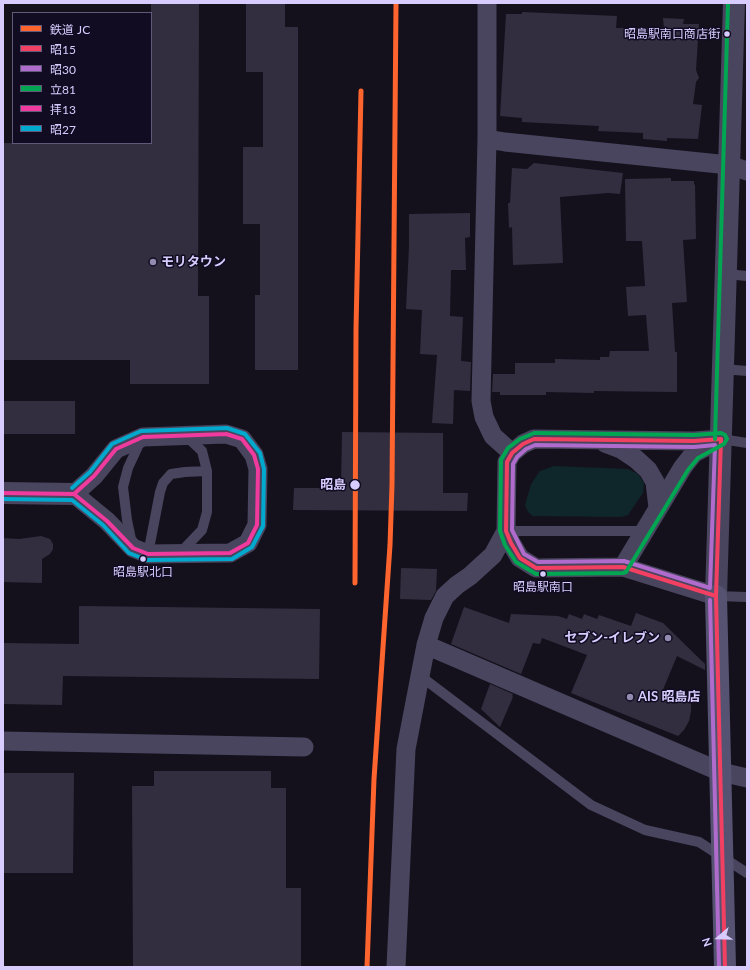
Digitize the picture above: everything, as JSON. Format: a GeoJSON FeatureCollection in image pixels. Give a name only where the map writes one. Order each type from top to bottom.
{"type":"FeatureCollection","features":[{"type":"Feature","properties":{"kind":"main road"},"geometry":{"type":"LineString","coordinates":[[716,596],[726,967]]}},
{"type":"Feature","properties":{"kind":"street"},"geometry":{"type":"LineString","coordinates":[[487,3],[487,139],[481,402],[484,417],[493,436],[512,453]]}},
{"type":"Feature","properties":{"kind":"street"},"geometry":{"type":"LineString","coordinates":[[721,440],[534,440],[522,444],[512,453],[507,462],[506,531],[511,543],[520,558],[536,568],[623,567],[716,596],[721,440],[723,368],[736,275],[738,168],[736,11]]}},
{"type":"Feature","properties":{"kind":"street"},"geometry":{"type":"LineString","coordinates":[[487,139],[738,168]]}},
{"type":"Feature","properties":{"kind":"street"},"geometry":{"type":"LineString","coordinates":[[3,493],[74,494],[141,551],[179,554],[230,553],[248,543],[257,525],[258,469],[254,455],[242,439],[226,434],[143,437],[116,449],[94,476],[74,494]]}},
{"type":"Feature","properties":{"kind":"street"},"geometry":{"type":"LineString","coordinates":[[599,440],[621,449],[636,459],[648,470],[655,482],[658,508]]}},
{"type":"Feature","properties":{"kind":"street"},"geometry":{"type":"LineString","coordinates":[[623,567],[683,467],[694,453],[721,440]]}},
{"type":"Feature","properties":{"kind":"street"},"geometry":{"type":"LineString","coordinates":[[396,967],[406,749],[419,675],[426,645],[434,618],[445,596],[493,555],[506,531]]}},
{"type":"Feature","properties":{"kind":"street"},"geometry":{"type":"LineString","coordinates":[[426,645],[721,772],[747,778]]}},
{"type":"Feature","properties":{"kind":"street"},"geometry":{"type":"LineString","coordinates":[[3,741],[304,747]]}},
{"type":"Feature","properties":{"kind":"lane"},"geometry":{"type":"LineString","coordinates":[[723,368],[747,371]]}},
{"type":"Feature","properties":{"kind":"lane"},"geometry":{"type":"LineString","coordinates":[[179,554],[202,530],[207,512],[207,471],[202,452],[184,435]]}},
{"type":"Feature","properties":{"kind":"lane"},"geometry":{"type":"LineString","coordinates":[[141,551],[127,520],[123,487],[128,468],[143,437]]}},
{"type":"Feature","properties":{"kind":"lane"},"geometry":{"type":"LineString","coordinates":[[721,440],[747,443]]}},
{"type":"Feature","properties":{"kind":"lane"},"geometry":{"type":"LineString","coordinates":[[141,551],[160,492],[164,483],[171,474],[207,471]]}},
{"type":"Feature","properties":{"kind":"lane"},"geometry":{"type":"LineString","coordinates":[[506,531],[645,531]]}},
{"type":"Feature","properties":{"kind":"lane"},"geometry":{"type":"LineString","coordinates":[[716,596],[747,597]]}},
{"type":"Feature","properties":{"kind":"lane"},"geometry":{"type":"LineString","coordinates":[[419,675],[591,805],[645,830],[699,842],[747,873]]}},
{"type":"Feature","properties":{"kind":"green space"},"geometry":{"type":"Polygon","coordinates":[[[554,466],[628,469],[638,474],[644,483],[643,493],[628,515],[621,517],[533,516],[528,512],[525,505],[531,484],[540,471],[554,466]]]}},
{"type":"Feature","properties":{"kind":"building"},"geometry":{"type":"Polygon","coordinates":[[[151,3],[199,3],[198,296],[209,296],[209,384],[130,384],[130,360],[3,360],[3,143],[152,144],[151,3]]]}},
{"type":"Feature","properties":{"kind":"building"},"geometry":{"type":"Polygon","coordinates":[[[246,3],[285,3],[285,27],[298,27],[298,370],[255,370],[255,295],[260,295],[260,224],[243,224],[243,147],[263,147],[263,72],[246,72],[246,3]]]}},
{"type":"Feature","properties":{"kind":"building"},"geometry":{"type":"Polygon","coordinates":[[[522,12],[617,16],[616,28],[664,28],[663,18],[684,19],[683,24],[699,24],[696,70],[699,78],[696,82],[693,104],[702,105],[698,139],[667,138],[667,141],[643,139],[643,133],[598,131],[599,126],[522,122],[522,118],[500,116],[506,14],[522,14],[522,12]]]}},
{"type":"Feature","properties":{"kind":"building"},"geometry":{"type":"Polygon","coordinates":[[[534,163],[623,173],[620,194],[608,193],[560,197],[563,263],[513,265],[512,227],[509,228],[508,203],[510,203],[512,168],[527,169],[534,163]]]}},
{"type":"Feature","properties":{"kind":"building"},"geometry":{"type":"Polygon","coordinates":[[[671,178],[671,181],[694,181],[694,185],[695,184],[696,239],[683,240],[687,302],[672,303],[675,352],[677,352],[677,392],[594,391],[594,393],[546,392],[546,395],[500,395],[500,392],[492,392],[493,374],[515,374],[515,363],[555,363],[555,359],[600,360],[600,357],[609,357],[610,351],[649,351],[646,315],[628,316],[626,287],[645,286],[642,241],[626,241],[625,179],[671,178]]]}},
{"type":"Feature","properties":{"kind":"building"},"geometry":{"type":"Polygon","coordinates":[[[470,213],[470,237],[465,238],[466,270],[451,270],[450,316],[463,317],[461,361],[471,362],[470,391],[454,390],[453,424],[432,423],[437,355],[420,354],[422,310],[406,309],[409,214],[470,213]]]}},
{"type":"Feature","properties":{"kind":"building"},"geometry":{"type":"Polygon","coordinates":[[[3,401],[75,401],[75,434],[3,434],[3,401]]]}},
{"type":"Feature","properties":{"kind":"building"},"geometry":{"type":"Polygon","coordinates":[[[342,432],[443,433],[443,493],[468,493],[467,511],[293,510],[294,488],[341,488],[342,432]]]}},
{"type":"Feature","properties":{"kind":"building"},"geometry":{"type":"Polygon","coordinates":[[[41,536],[50,539],[53,544],[53,549],[50,554],[42,559],[42,583],[3,582],[3,538],[19,539],[41,536]]]}},
{"type":"Feature","properties":{"kind":"building"},"geometry":{"type":"Polygon","coordinates":[[[401,568],[437,569],[436,591],[431,600],[400,599],[401,568]]]}},
{"type":"Feature","properties":{"kind":"building"},"geometry":{"type":"Polygon","coordinates":[[[79,606],[320,609],[319,679],[63,676],[62,705],[3,704],[3,643],[79,644],[79,606]]]}},
{"type":"Feature","properties":{"kind":"building"},"geometry":{"type":"Polygon","coordinates":[[[464,607],[509,623],[511,614],[558,616],[567,619],[569,614],[582,619],[584,614],[597,619],[599,615],[631,626],[636,613],[663,623],[705,664],[705,670],[677,656],[662,692],[691,702],[689,721],[684,730],[678,736],[571,693],[587,655],[542,638],[540,644],[533,643],[521,674],[451,644],[464,607]]]}},
{"type":"Feature","properties":{"kind":"building"},"geometry":{"type":"Polygon","coordinates":[[[490,684],[513,694],[500,727],[481,709],[490,684]]]}},
{"type":"Feature","properties":{"kind":"building"},"geometry":{"type":"Polygon","coordinates":[[[154,771],[271,771],[271,788],[286,788],[286,888],[301,888],[301,967],[133,967],[132,786],[154,786],[154,771]]]}},
{"type":"Feature","properties":{"kind":"building"},"geometry":{"type":"Polygon","coordinates":[[[3,773],[74,773],[73,873],[3,873],[3,773]]]}},
{"type":"Feature","properties":{"kind":"rail line","name":"JC"},"geometry":{"type":"LineString","coordinates":[[367,967],[374,779],[390,545],[392,485],[396,3]]}},
{"type":"Feature","properties":{"kind":"rail line","name":"JC"},"geometry":{"type":"LineString","coordinates":[[355,583],[356,329],[361,91]]}},
{"type":"Feature","properties":{"kind":"transit line","name":"立81"},"geometry":{"type":"LineString","coordinates":[[715,439],[728,3]]}},
{"type":"Feature","properties":{"kind":"transit line","name":"昭27"},"geometry":{"type":"LineString","coordinates":[[3,499],[72,500],[103,525],[129,553],[147,560],[232,559],[252,547],[263,526],[264,469],[260,453],[245,434],[227,428],[141,431],[112,444],[90,472],[72,488]]}},
{"type":"Feature","properties":{"kind":"transit line","name":"立81"},"geometry":{"type":"LineString","coordinates":[[532,434],[520,439],[508,448],[501,460],[500,531],[505,545],[516,562],[536,574],[626,572],[688,470],[698,458],[724,444],[727,439],[725,435],[721,433],[694,435],[534,433]]}},
{"type":"Feature","properties":{"kind":"transit line","name":"拝13"},"geometry":{"type":"LineString","coordinates":[[226,434],[242,439],[254,455],[258,469],[257,525],[248,543],[230,553],[148,554],[133,548],[107,521],[74,494],[94,476],[116,449],[143,437],[226,434]]}},
{"type":"Feature","properties":{"kind":"transit line","name":"昭15"},"geometry":{"type":"LineString","coordinates":[[534,439],[694,441],[721,439],[716,596],[623,567],[536,568],[520,558],[506,531],[507,462],[512,453],[523,444],[534,439]]}},
{"type":"Feature","properties":{"kind":"transit line","name":"昭30"},"geometry":{"type":"LineString","coordinates":[[535,445],[694,447],[715,445],[710,588],[624,561],[538,562],[524,554],[512,530],[513,464],[517,457],[526,449],[535,445]]}},
{"type":"Feature","properties":{"kind":"transit line","name":"拝13"},"geometry":{"type":"LineString","coordinates":[[3,493],[74,494]]}},
{"type":"Feature","properties":{"kind":"transit line","name":"昭15"},"geometry":{"type":"LineString","coordinates":[[716,596],[725,967]]}},
{"type":"Feature","properties":{"kind":"transit line","name":"昭30"},"geometry":{"type":"LineString","coordinates":[[710,600],[719,967]]}},
{"type":"Feature","properties":{"kind":"place","name":"昭島駅南口商店街"},"geometry":{"type":"Point","coordinates":[727,34]}},
{"type":"Feature","properties":{"kind":"place","name":"モリタウン"},"geometry":{"type":"Point","coordinates":[153,262]}},
{"type":"Feature","properties":{"kind":"place","name":"昭島"},"geometry":{"type":"Point","coordinates":[355,485]}},
{"type":"Feature","properties":{"kind":"place","name":"昭島駅北口"},"geometry":{"type":"Point","coordinates":[143,559]}},
{"type":"Feature","properties":{"kind":"place","name":"昭島駅南口"},"geometry":{"type":"Point","coordinates":[543,574]}},
{"type":"Feature","properties":{"kind":"place","name":"セブン-イレブン"},"geometry":{"type":"Point","coordinates":[668,638]}},
{"type":"Feature","properties":{"kind":"place","name":"AIS 昭島店"},"geometry":{"type":"Point","coordinates":[630,697]}}]}
